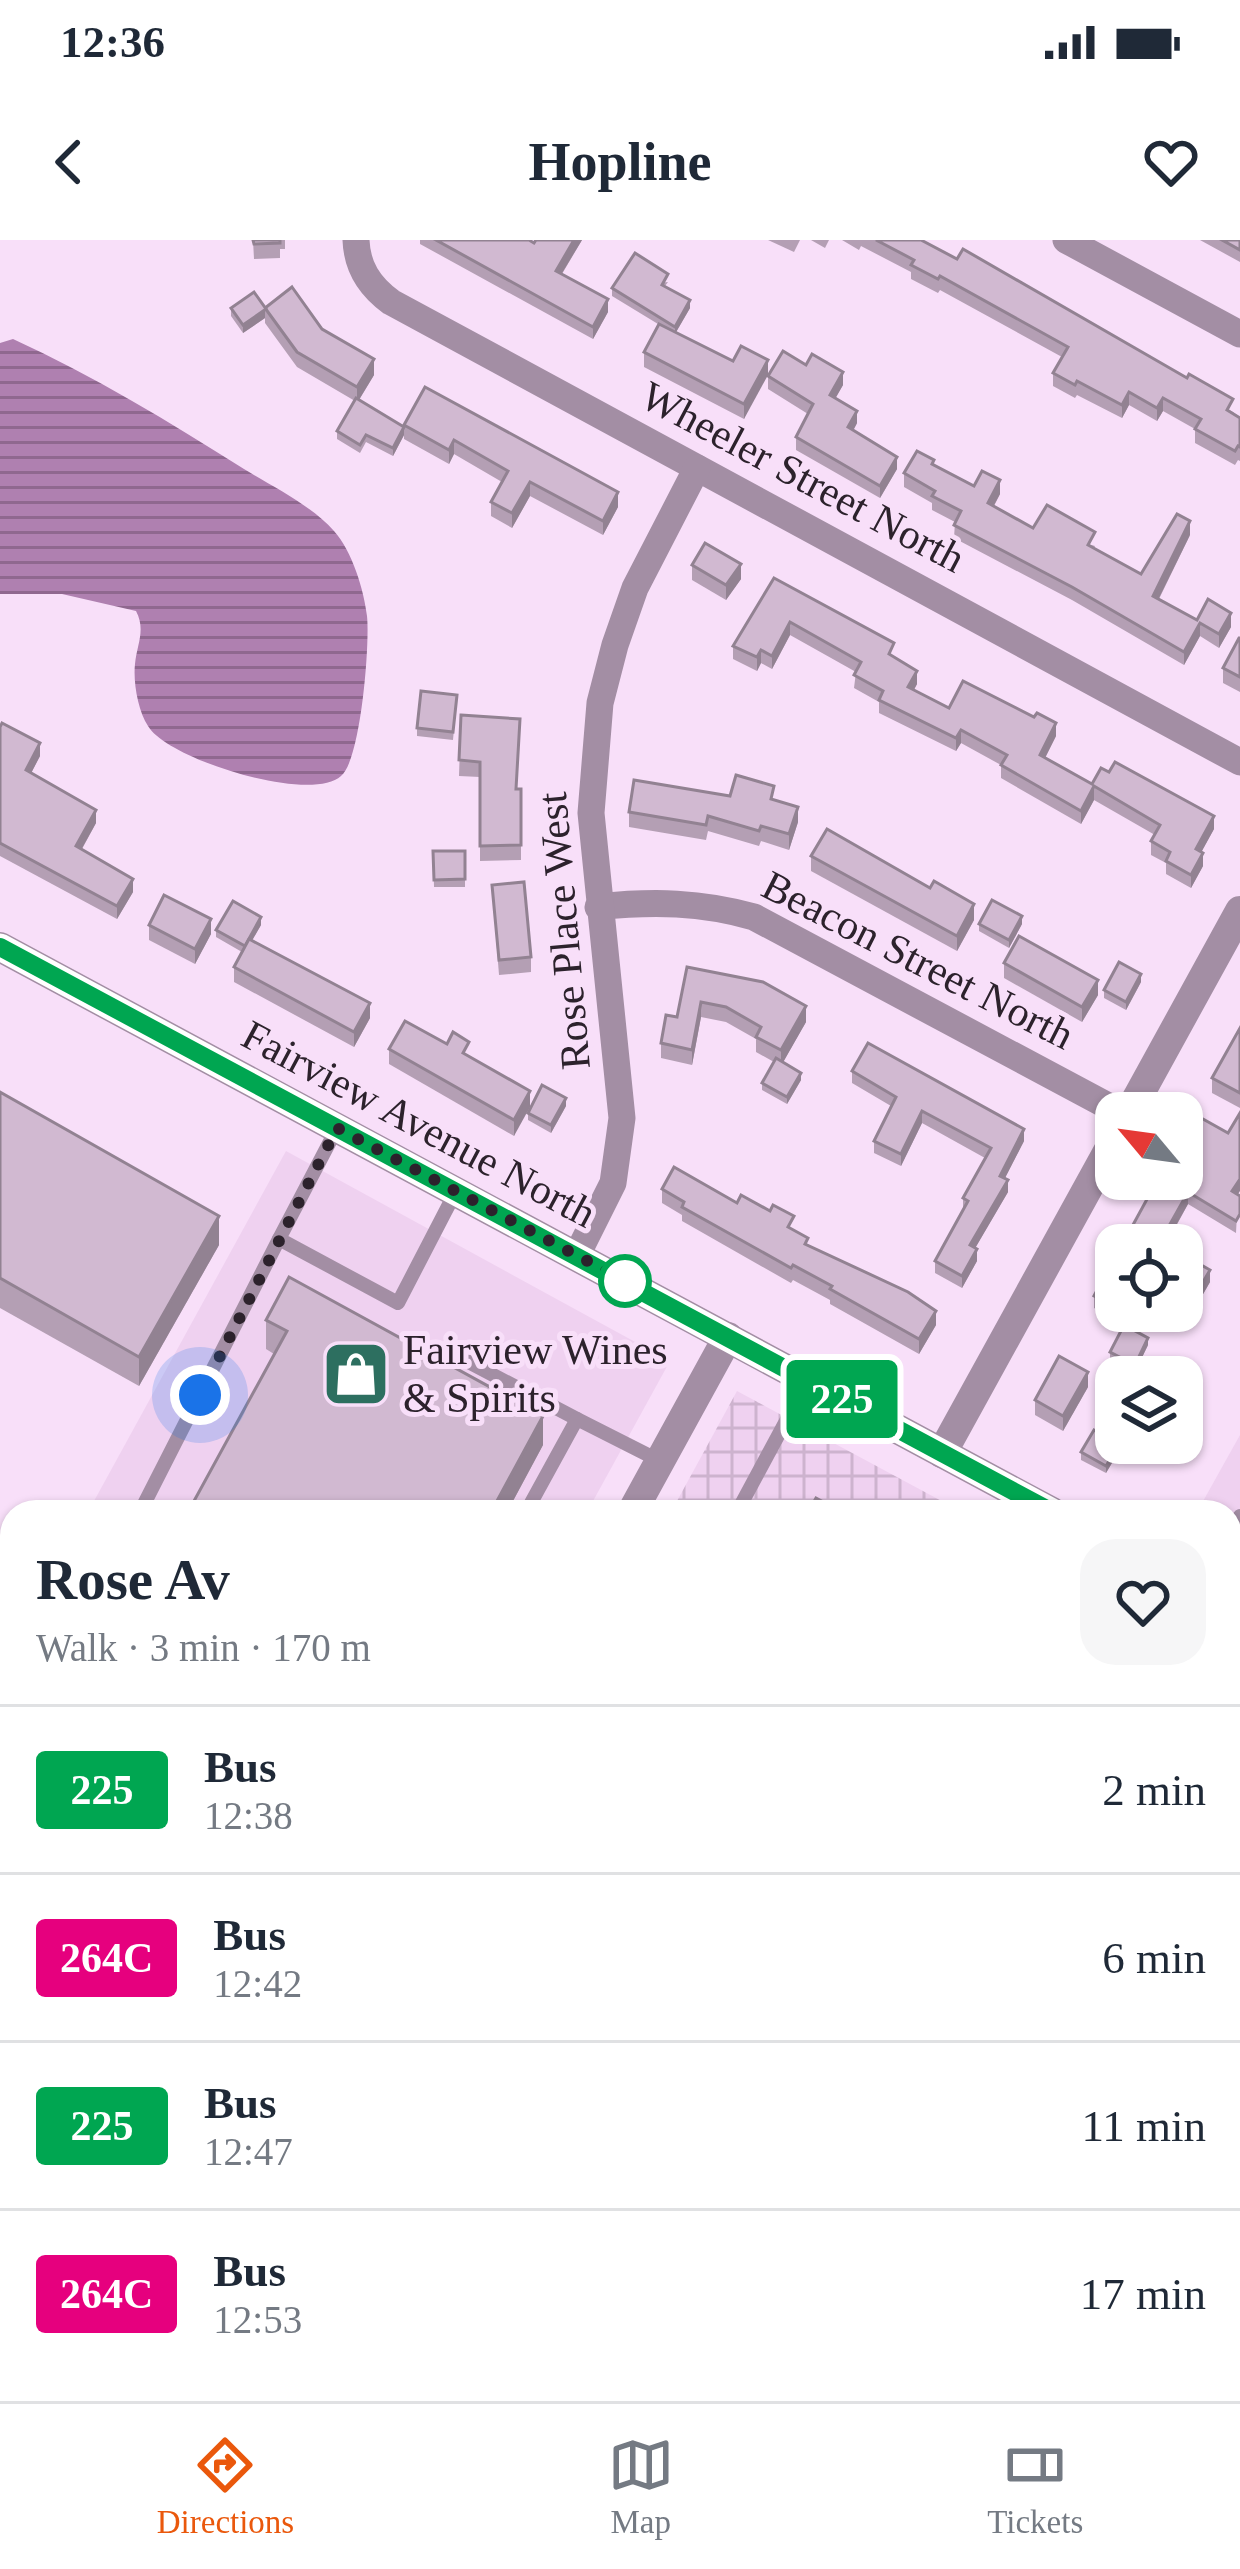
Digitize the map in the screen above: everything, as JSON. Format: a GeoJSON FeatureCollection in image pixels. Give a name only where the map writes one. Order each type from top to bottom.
{"type":"FeatureCollection","features":[{"type":"Feature","properties":{"kind":"street","name":"Wheeler Street North"},"geometry":{"type":"LineString","coordinates":[[356,240],[360,266],[385,298],[1240,762]]}},
{"type":"Feature","properties":{"kind":"street"},"geometry":{"type":"LineString","coordinates":[[1066,240],[1240,334]]}},
{"type":"Feature","properties":{"kind":"street","name":"Rose Place West"},"geometry":{"type":"LineString","coordinates":[[577,1255],[613,1183],[621,1150],[621,1105],[591,813],[601,703],[635,588],[697,468]]}},
{"type":"Feature","properties":{"kind":"street","name":"Beacon Street North"},"geometry":{"type":"LineString","coordinates":[[598,907],[672,901],[754,917],[1095,1097]]}},
{"type":"Feature","properties":{"kind":"street"},"geometry":{"type":"LineString","coordinates":[[1137,1092],[1240,910]]}},
{"type":"Feature","properties":{"kind":"street","name":"Fairview Avenue North"},"geometry":{"type":"LineString","coordinates":[[0,947],[1030,1500]]}},
{"type":"Feature","properties":{"kind":"street"},"geometry":{"type":"LineString","coordinates":[[942,1453],[1095,1175]]}},
{"type":"Feature","properties":{"kind":"street"},"geometry":{"type":"LineString","coordinates":[[639,1500],[728,1337]]}},
{"type":"Feature","properties":{"kind":"lane"},"geometry":{"type":"LineString","coordinates":[[146,1500],[337,1128]]}},
{"type":"Feature","properties":{"kind":"lane"},"geometry":{"type":"LineString","coordinates":[[279,1239],[398,1303],[456,1190]]}},
{"type":"Feature","properties":{"kind":"lane"},"geometry":{"type":"LineString","coordinates":[[459,1357],[660,1461]]}},
{"type":"Feature","properties":{"kind":"lane"},"geometry":{"type":"LineString","coordinates":[[743,1500],[808,1380]]}},
{"type":"Feature","properties":{"kind":"lane"},"geometry":{"type":"LineString","coordinates":[[533,1500],[577,1419]]}},
{"type":"Feature","properties":{"kind":"shaded area"},"geometry":{"type":"Polygon","coordinates":[[[13,339],[130,400],[291,497],[340,539],[360,583],[368,630],[359,725],[341,776],[300,785],[271,781],[182,752],[160,739],[141,713],[135,679],[141,631],[136,611],[62,594],[0,594],[0,343],[13,339]]]}},
{"type":"Feature","properties":{"kind":"shaded area"},"geometry":{"type":"Polygon","coordinates":[[[286,1151],[670,1361],[594,1500],[95,1500],[286,1151]]]}},
{"type":"Feature","properties":{"kind":"shaded area"},"geometry":{"type":"Polygon","coordinates":[[[737,1391],[940,1500],[678,1500],[737,1391]]]}},
{"type":"Feature","properties":{"kind":"shaded area"},"geometry":{"type":"Polygon","coordinates":[[[1240,1435],[1240,1500],[1204,1500],[1240,1435]]]}},
{"type":"Feature","properties":{"kind":"building"},"geometry":{"type":"Polygon","coordinates":[[[253,240],[280,240],[280,243],[254,244],[253,240]]]}},
{"type":"Feature","properties":{"kind":"building"},"geometry":{"type":"Polygon","coordinates":[[[436,240],[574,240],[556,271],[608,299],[593,327],[436,240]]]}},
{"type":"Feature","properties":{"kind":"building"},"geometry":{"type":"Polygon","coordinates":[[[876,240],[921,240],[957,259],[963,249],[1187,378],[1189,374],[1233,399],[1227,410],[1240,418],[1240,447],[1235,451],[1195,429],[1201,419],[1163,398],[1157,408],[1129,392],[1122,405],[1053,373],[1068,347],[940,276],[911,265],[914,260],[876,240]]]}},
{"type":"Feature","properties":{"kind":"building"},"geometry":{"type":"Polygon","coordinates":[[[635,253],[668,274],[662,285],[690,300],[675,327],[612,288],[635,253]]]}},
{"type":"Feature","properties":{"kind":"building"},"geometry":{"type":"Polygon","coordinates":[[[292,287],[322,329],[374,359],[357,387],[297,352],[265,308],[292,287]]]}},
{"type":"Feature","properties":{"kind":"building"},"geometry":{"type":"Polygon","coordinates":[[[254,292],[266,309],[243,325],[231,308],[254,292]]]}},
{"type":"Feature","properties":{"kind":"building"},"geometry":{"type":"Polygon","coordinates":[[[659,324],[733,361],[741,346],[768,360],[744,404],[644,352],[659,324]]]}},
{"type":"Feature","properties":{"kind":"building"},"geometry":{"type":"Polygon","coordinates":[[[783,351],[806,365],[812,354],[843,372],[830,395],[857,411],[848,427],[897,457],[880,486],[796,437],[813,404],[768,376],[783,351]]]}},
{"type":"Feature","properties":{"kind":"building"},"geometry":{"type":"Polygon","coordinates":[[[425,387],[618,492],[603,521],[530,482],[512,513],[491,502],[508,471],[454,440],[449,450],[404,425],[425,387]]]}},
{"type":"Feature","properties":{"kind":"building"},"geometry":{"type":"Polygon","coordinates":[[[356,398],[404,427],[393,448],[366,435],[360,445],[337,431],[356,398]]]}},
{"type":"Feature","properties":{"kind":"building"},"geometry":{"type":"Polygon","coordinates":[[[917,451],[974,486],[982,471],[1000,480],[988,503],[1033,528],[1047,505],[1095,532],[1088,545],[1141,574],[1177,514],[1190,521],[1153,596],[1197,620],[1208,599],[1231,613],[1219,634],[1200,623],[1184,652],[954,525],[961,511],[932,496],[935,491],[904,473],[917,451]]]}},
{"type":"Feature","properties":{"kind":"building"},"geometry":{"type":"Polygon","coordinates":[[[705,543],[741,564],[726,585],[692,565],[705,543]]]}},
{"type":"Feature","properties":{"kind":"building"},"geometry":{"type":"Polygon","coordinates":[[[774,578],[894,643],[889,654],[917,671],[908,687],[949,708],[963,681],[1056,723],[1040,755],[1092,784],[1101,768],[1109,772],[1115,762],[1214,816],[1196,849],[1203,853],[1191,875],[1166,861],[1170,852],[1151,841],[1160,825],[1094,786],[1081,811],[1001,765],[1007,755],[961,730],[956,738],[879,700],[883,691],[854,675],[861,662],[790,622],[772,656],[761,650],[757,657],[733,646],[774,578]]]}},
{"type":"Feature","properties":{"kind":"building"},"geometry":{"type":"Polygon","coordinates":[[[1240,638],[1240,677],[1223,668],[1240,638]]]}},
{"type":"Feature","properties":{"kind":"building"},"geometry":{"type":"Polygon","coordinates":[[[421,691],[457,695],[453,732],[417,728],[421,691]]]}},
{"type":"Feature","properties":{"kind":"building"},"geometry":{"type":"Polygon","coordinates":[[[461,715],[520,719],[516,789],[521,789],[521,845],[480,846],[480,762],[459,760],[461,715]]]}},
{"type":"Feature","properties":{"kind":"building"},"geometry":{"type":"Polygon","coordinates":[[[2,723],[40,743],[26,770],[96,810],[76,846],[133,879],[117,906],[0,843],[2,723]]]}},
{"type":"Feature","properties":{"kind":"building"},"geometry":{"type":"Polygon","coordinates":[[[736,775],[774,786],[771,799],[798,807],[789,834],[708,816],[706,825],[629,812],[634,780],[730,796],[736,775]]]}},
{"type":"Feature","properties":{"kind":"building"},"geometry":{"type":"Polygon","coordinates":[[[827,829],[930,888],[934,881],[974,904],[957,936],[811,856],[827,829]]]}},
{"type":"Feature","properties":{"kind":"building"},"geometry":{"type":"Polygon","coordinates":[[[433,851],[465,851],[465,879],[434,880],[433,851]]]}},
{"type":"Feature","properties":{"kind":"building"},"geometry":{"type":"Polygon","coordinates":[[[524,882],[531,957],[499,960],[492,885],[524,882]]]}},
{"type":"Feature","properties":{"kind":"building"},"geometry":{"type":"Polygon","coordinates":[[[164,895],[211,919],[195,949],[149,925],[164,895]]]}},
{"type":"Feature","properties":{"kind":"building"},"geometry":{"type":"Polygon","coordinates":[[[992,900],[1022,916],[1009,940],[979,924],[992,900]]]}},
{"type":"Feature","properties":{"kind":"building"},"geometry":{"type":"Polygon","coordinates":[[[233,901],[261,917],[245,946],[216,930],[233,901]]]}},
{"type":"Feature","properties":{"kind":"building"},"geometry":{"type":"Polygon","coordinates":[[[1019,936],[1098,980],[1082,1007],[1004,963],[1019,936]]]}},
{"type":"Feature","properties":{"kind":"building"},"geometry":{"type":"Polygon","coordinates":[[[249,939],[370,1003],[354,1032],[234,967],[249,939]]]}},
{"type":"Feature","properties":{"kind":"building"},"geometry":{"type":"Polygon","coordinates":[[[1119,962],[1141,974],[1126,1002],[1104,990],[1119,962]]]}},
{"type":"Feature","properties":{"kind":"building"},"geometry":{"type":"Polygon","coordinates":[[[687,967],[763,982],[806,1006],[781,1050],[756,1037],[761,1027],[726,1007],[701,1002],[692,1050],[661,1043],[666,1015],[677,1017],[687,967]]]}},
{"type":"Feature","properties":{"kind":"building"},"geometry":{"type":"Polygon","coordinates":[[[405,1021],[447,1044],[453,1032],[469,1042],[463,1053],[530,1091],[514,1120],[389,1049],[405,1021]]]}},
{"type":"Feature","properties":{"kind":"building"},"geometry":{"type":"Polygon","coordinates":[[[1240,1028],[1240,1093],[1212,1078],[1240,1028]]]}},
{"type":"Feature","properties":{"kind":"building"},"geometry":{"type":"Polygon","coordinates":[[[868,1043],[1024,1129],[1000,1176],[1008,1180],[970,1245],[977,1249],[962,1276],[935,1261],[991,1148],[922,1111],[901,1154],[874,1141],[896,1097],[852,1071],[868,1043]]]}},
{"type":"Feature","properties":{"kind":"building"},"geometry":{"type":"Polygon","coordinates":[[[776,1058],[801,1073],[787,1097],[762,1083],[776,1058]]]}},
{"type":"Feature","properties":{"kind":"building"},"geometry":{"type":"Polygon","coordinates":[[[542,1085],[566,1098],[551,1125],[528,1113],[542,1085]]]}},
{"type":"Feature","properties":{"kind":"building"},"geometry":{"type":"Polygon","coordinates":[[[0,1092],[219,1216],[139,1357],[0,1278],[0,1092]]]}},
{"type":"Feature","properties":{"kind":"building"},"geometry":{"type":"Polygon","coordinates":[[[1240,1113],[1240,1179],[1232,1191],[1240,1196],[1236,1221],[1201,1200],[1203,1119],[1228,1133],[1240,1113]]]}},
{"type":"Feature","properties":{"kind":"building"},"geometry":{"type":"Polygon","coordinates":[[[674,1167],[737,1203],[741,1195],[770,1211],[773,1205],[794,1216],[788,1227],[808,1238],[805,1244],[908,1292],[936,1311],[919,1339],[830,1289],[832,1286],[682,1207],[684,1202],[662,1189],[674,1167]]]}},
{"type":"Feature","properties":{"kind":"building"},"geometry":{"type":"Polygon","coordinates":[[[1147,1200],[1184,1200],[1170,1224],[1133,1224],[1147,1200]]]}},
{"type":"Feature","properties":{"kind":"building"},"geometry":{"type":"Polygon","coordinates":[[[289,1277],[543,1416],[498,1500],[195,1500],[287,1331],[266,1320],[289,1277]]]}},
{"type":"Feature","properties":{"kind":"building"},"geometry":{"type":"Polygon","coordinates":[[[1120,1332],[1148,1338],[1139,1356],[1110,1352],[1120,1332]]]}},
{"type":"Feature","properties":{"kind":"building"},"geometry":{"type":"Polygon","coordinates":[[[1059,1356],[1088,1372],[1063,1416],[1035,1400],[1059,1356]]]}},
{"type":"Feature","properties":{"kind":"building"},"geometry":{"type":"Polygon","coordinates":[[[1094,1430],[1095,1431],[1095,1460],[1081,1452],[1094,1430]]]}},
{"type":"Feature","properties":{"kind":"bus line","name":"225"},"geometry":{"type":"LineString","coordinates":[[0,947],[1030,1500]]}},
{"type":"Feature","properties":{"kind":"place","name":"Fairview Wines & Spirits"},"geometry":{"type":"Point","coordinates":[356,1374]}},
{"type":"Feature","properties":{"kind":"route"},"geometry":{"type":"LineString","coordinates":[[200,1395],[337,1128],[625,1281]]}}]}
